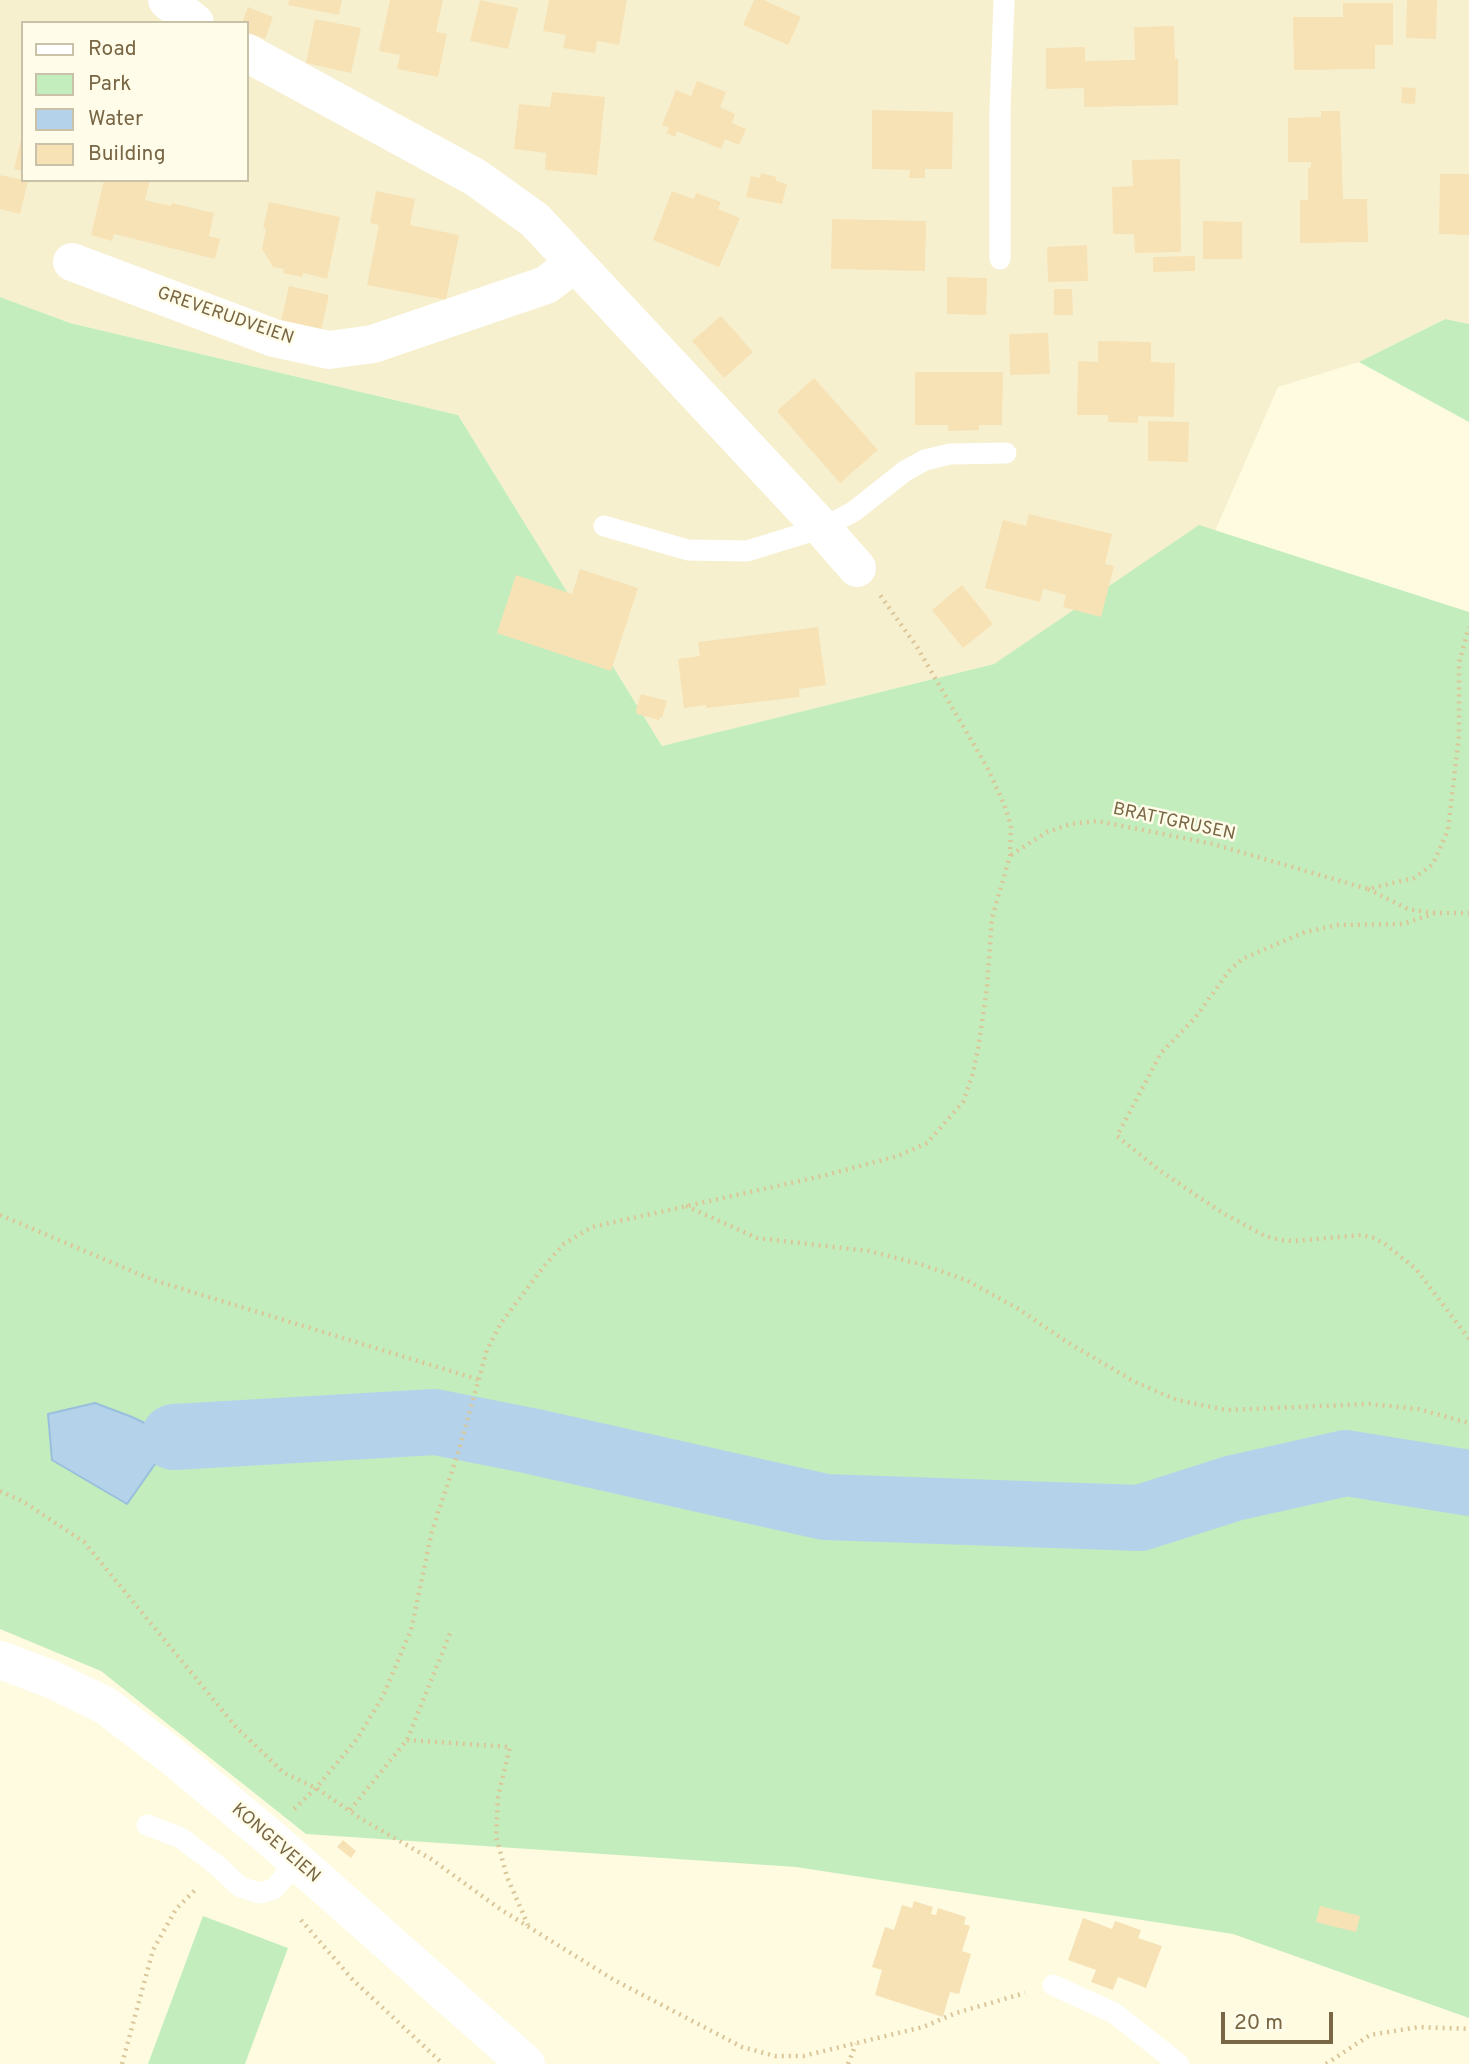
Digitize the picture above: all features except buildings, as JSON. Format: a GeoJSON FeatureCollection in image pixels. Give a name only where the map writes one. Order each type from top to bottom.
{"type":"FeatureCollection","features":[{"type":"Feature","properties":{"kind":"street"},"geometry":{"type":"LineString","coordinates":[[167,0],[193,21]]}},
{"type":"Feature","properties":{"kind":"street"},"geometry":{"type":"LineString","coordinates":[[248,54],[475,177],[536,220],[856,568]]}},
{"type":"Feature","properties":{"kind":"street","name":"GREVERUDVEIEN"},"geometry":{"type":"LineString","coordinates":[[72,262],[274,338],[329,350],[373,344],[546,285],[575,263]]}},
{"type":"Feature","properties":{"kind":"street","name":"KONGEVEIEN"},"geometry":{"type":"LineString","coordinates":[[0,1660],[51,1679],[106,1706],[173,1757],[297,1861],[526,2064]]}},
{"type":"Feature","properties":{"kind":"lane"},"geometry":{"type":"LineString","coordinates":[[1000,259],[1000,110],[1004,0]]}},
{"type":"Feature","properties":{"kind":"lane"},"geometry":{"type":"LineString","coordinates":[[604,526],[688,550],[747,551],[822,528],[853,512],[905,471],[925,460],[950,454],[1006,453]]}},
{"type":"Feature","properties":{"kind":"lane"},"geometry":{"type":"LineString","coordinates":[[147,1825],[181,1838],[240,1887],[260,1893],[274,1889],[297,1861]]}},
{"type":"Feature","properties":{"kind":"lane"},"geometry":{"type":"LineString","coordinates":[[1053,1985],[1114,2013],[1179,2064]]}},
{"type":"Feature","properties":{"kind":"path"},"geometry":{"type":"LineString","coordinates":[[316,1788],[363,1728],[383,1696],[411,1630],[432,1531],[488,1350],[501,1323],[564,1244],[592,1227],[822,1176],[898,1156],[927,1143],[963,1102],[973,1073],[987,988],[992,918],[1010,856],[1011,827],[988,769],[917,647],[883,598],[856,568]]}},
{"type":"Feature","properties":{"kind":"path","name":"BRATTGRUSEN"},"geometry":{"type":"LineString","coordinates":[[1010,856],[1047,832],[1070,824],[1097,821],[1213,844],[1368,888],[1414,878],[1433,864],[1448,830],[1459,736],[1459,663],[1469,627]]}},
{"type":"Feature","properties":{"kind":"path"},"geometry":{"type":"LineString","coordinates":[[1368,888],[1408,909],[1435,913],[1469,913]]}},
{"type":"Feature","properties":{"kind":"path"},"geometry":{"type":"LineString","coordinates":[[1435,913],[1403,924],[1338,925],[1305,932],[1242,959],[1229,971],[1195,1018],[1161,1053],[1117,1136],[1221,1212],[1265,1236],[1294,1241],[1362,1235],[1385,1244],[1416,1269],[1469,1339]]}},
{"type":"Feature","properties":{"kind":"path"},"geometry":{"type":"LineString","coordinates":[[685,1205],[757,1238],[869,1251],[920,1264],[966,1280],[1017,1308],[1135,1382],[1177,1400],[1226,1410],[1369,1404],[1418,1409],[1469,1423]]}},
{"type":"Feature","properties":{"kind":"path"},"geometry":{"type":"LineString","coordinates":[[0,1215],[153,1280],[480,1380]]}},
{"type":"Feature","properties":{"kind":"path"},"geometry":{"type":"LineString","coordinates":[[0,1492],[24,1503],[84,1542],[236,1727],[284,1773],[316,1788],[363,1820],[431,1858],[500,1909],[614,1980],[742,2047],[775,2056],[803,2056],[923,2027],[956,2013],[1053,1985]]}},
{"type":"Feature","properties":{"kind":"path"},"geometry":{"type":"LineString","coordinates":[[351,1810],[407,1740],[451,1631]]}},
{"type":"Feature","properties":{"kind":"path"},"geometry":{"type":"LineString","coordinates":[[407,1740],[510,1747],[498,1797],[496,1836],[507,1877],[528,1926]]}},
{"type":"Feature","properties":{"kind":"path"},"geometry":{"type":"LineString","coordinates":[[122,2064],[153,1950],[176,1909],[219,1867]]}},
{"type":"Feature","properties":{"kind":"path"},"geometry":{"type":"LineString","coordinates":[[1326,2064],[1370,2035],[1419,2027],[1469,2029]]}},
{"type":"Feature","properties":{"kind":"path"},"geometry":{"type":"LineString","coordinates":[[848,2064],[856,2044]]}},
{"type":"Feature","properties":{"kind":"shaded area"},"geometry":{"type":"Polygon","coordinates":[[[0,0],[1469,0],[1469,324],[1444,319],[1359,362],[1278,387],[1215,531],[994,664],[662,746],[458,415],[70,323],[0,297],[0,0]]]}},
{"type":"Feature","properties":{"kind":"green space"},"geometry":{"type":"Polygon","coordinates":[[[0,297],[70,323],[458,415],[662,746],[994,664],[1199,525],[1469,612],[1469,2018],[1233,1934],[796,1867],[306,1834],[101,1671],[0,1629],[0,297]]]}},
{"type":"Feature","properties":{"kind":"green space"},"geometry":{"type":"Polygon","coordinates":[[[1445,319],[1469,324],[1469,422],[1359,362],[1445,319]]]}},
{"type":"Feature","properties":{"kind":"green space"},"geometry":{"type":"Polygon","coordinates":[[[203,1916],[288,1948],[245,2064],[148,2064],[203,1916]]]}},
{"type":"Feature","properties":{"kind":"water"},"geometry":{"type":"Polygon","coordinates":[[[95,1403],[174,1437],[127,1504],[52,1460],[48,1414],[95,1403]]]}},
{"type":"Feature","properties":{"kind":"waterway"},"geometry":{"type":"LineString","coordinates":[[174,1437],[435,1422],[825,1507],[1140,1518],[1234,1488],[1346,1463],[1469,1483]]}}]}
